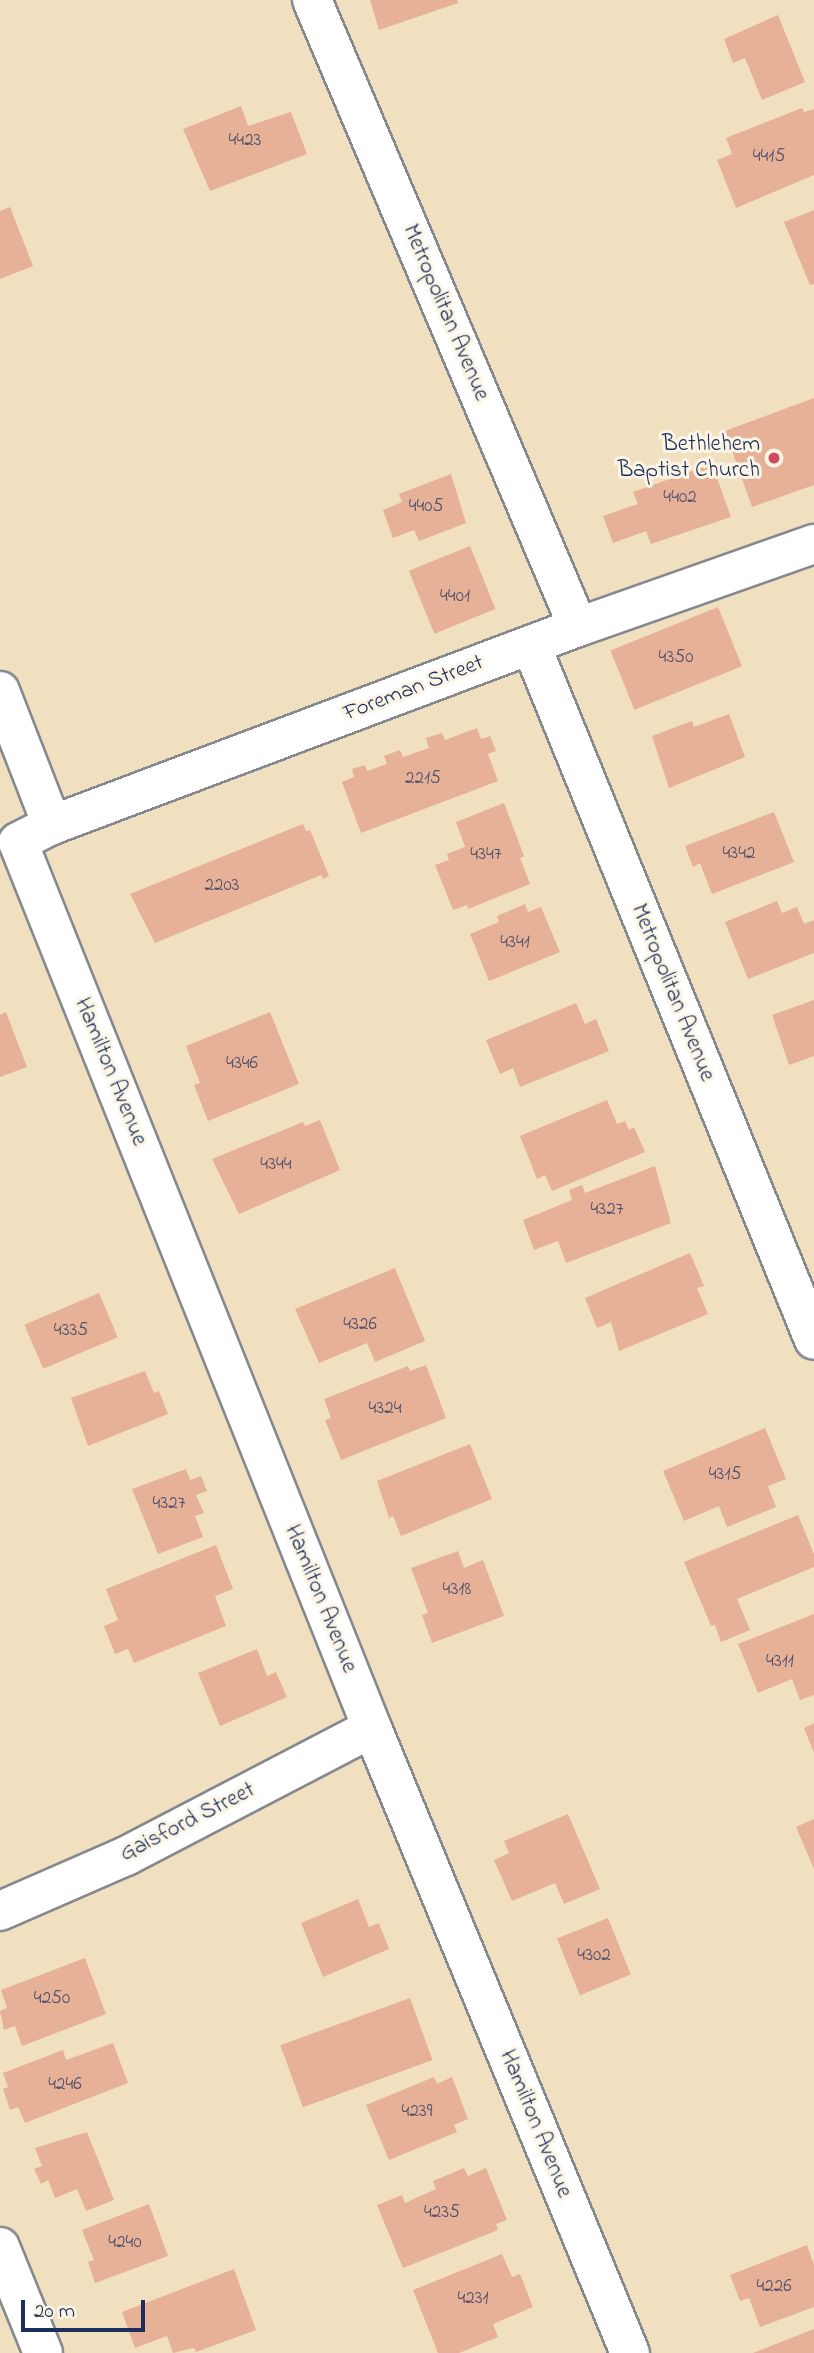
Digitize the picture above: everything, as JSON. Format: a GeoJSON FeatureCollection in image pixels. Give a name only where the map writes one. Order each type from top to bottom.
{"type":"FeatureCollection","features":[{"type":"Feature","properties":{"kind":"street","name":"Metropolitan Avenue"},"geometry":{"type":"LineString","coordinates":[[312,0],[578,626]]}},
{"type":"Feature","properties":{"kind":"street","name":"Foreman Street"},"geometry":{"type":"LineString","coordinates":[[18,842],[52,825],[578,626],[814,544]]}},
{"type":"Feature","properties":{"kind":"street","name":"Metropolitan Avenue"},"geometry":{"type":"LineString","coordinates":[[531,645],[814,1340]]}},
{"type":"Feature","properties":{"kind":"street"},"geometry":{"type":"LineString","coordinates":[[0,691],[52,825]]}},
{"type":"Feature","properties":{"kind":"street","name":"Hamilton Avenue"},"geometry":{"type":"LineString","coordinates":[[18,842],[372,1728],[630,2353]]}},
{"type":"Feature","properties":{"kind":"street","name":"Gaisford Street"},"geometry":{"type":"LineString","coordinates":[[0,1911],[126,1856],[372,1728]]}},
{"type":"Feature","properties":{"kind":"street"},"geometry":{"type":"LineString","coordinates":[[0,2247],[43,2353]]}},
{"type":"Feature","properties":{"kind":"building"},"geometry":{"type":"Polygon","coordinates":[[[370,0],[457,0],[458,3],[379,30],[370,0]]]}},
{"type":"Feature","properties":{"kind":"building"},"geometry":{"type":"Polygon","coordinates":[[[778,15],[805,82],[762,100],[745,58],[733,63],[724,39],[778,15]]]}},
{"type":"Feature","properties":{"kind":"building"},"geometry":{"type":"Polygon","coordinates":[[[241,106],[248,126],[291,112],[307,154],[210,191],[183,129],[241,106]]]}},
{"type":"Feature","properties":{"kind":"building"},"geometry":{"type":"Polygon","coordinates":[[[802,108],[804,112],[814,109],[814,175],[736,208],[717,160],[732,154],[726,138],[802,108]]]}},
{"type":"Feature","properties":{"kind":"building"},"geometry":{"type":"Polygon","coordinates":[[[10,207],[33,266],[0,279],[0,211],[10,207]]]}},
{"type":"Feature","properties":{"kind":"building"},"geometry":{"type":"Polygon","coordinates":[[[814,210],[814,284],[810,285],[784,222],[814,210]]]}},
{"type":"Feature","properties":{"kind":"building","name":"Bethlehem Baptist Church"},"geometry":{"type":"Polygon","coordinates":[[[814,398],[814,485],[752,507],[725,431],[814,398]]]}},
{"type":"Feature","properties":{"kind":"building"},"geometry":{"type":"Polygon","coordinates":[[[712,464],[731,517],[651,544],[646,531],[613,543],[603,516],[638,504],[633,492],[712,464]]]}},
{"type":"Feature","properties":{"kind":"building"},"geometry":{"type":"Polygon","coordinates":[[[451,474],[466,523],[419,541],[414,530],[393,538],[383,510],[402,502],[399,494],[451,474]]]}},
{"type":"Feature","properties":{"kind":"building"},"geometry":{"type":"Polygon","coordinates":[[[470,546],[495,609],[434,634],[409,571],[470,546]]]}},
{"type":"Feature","properties":{"kind":"building"},"geometry":{"type":"Polygon","coordinates":[[[718,607],[742,666],[634,710],[610,650],[718,607]]]}},
{"type":"Feature","properties":{"kind":"building"},"geometry":{"type":"Polygon","coordinates":[[[729,714],[745,757],[669,788],[652,736],[692,721],[694,727],[729,714]]]}},
{"type":"Feature","properties":{"kind":"building"},"geometry":{"type":"Polygon","coordinates":[[[477,728],[481,739],[490,736],[496,751],[488,754],[498,781],[361,833],[342,782],[354,777],[352,769],[365,765],[367,771],[387,764],[384,756],[400,750],[403,757],[429,748],[426,738],[442,733],[445,740],[477,728]]]}},
{"type":"Feature","properties":{"kind":"building"},"geometry":{"type":"Polygon","coordinates":[[[504,803],[524,856],[520,858],[530,884],[468,909],[467,905],[453,910],[435,865],[449,860],[447,854],[465,847],[456,822],[504,803]]]}},
{"type":"Feature","properties":{"kind":"building"},"geometry":{"type":"Polygon","coordinates":[[[774,812],[794,862],[712,894],[700,863],[693,867],[685,846],[774,812]]]}},
{"type":"Feature","properties":{"kind":"building"},"geometry":{"type":"Polygon","coordinates":[[[303,824],[306,831],[310,830],[329,876],[323,879],[321,875],[155,943],[130,894],[303,824]]]}},
{"type":"Feature","properties":{"kind":"building"},"geometry":{"type":"Polygon","coordinates":[[[777,901],[782,913],[797,907],[804,924],[814,920],[814,953],[748,979],[725,922],[777,901]]]}},
{"type":"Feature","properties":{"kind":"building"},"geometry":{"type":"Polygon","coordinates":[[[525,904],[528,912],[541,907],[560,952],[489,981],[470,934],[499,922],[497,916],[525,904]]]}},
{"type":"Feature","properties":{"kind":"building"},"geometry":{"type":"Polygon","coordinates":[[[814,1000],[814,1056],[789,1065],[772,1015],[814,1000]]]}},
{"type":"Feature","properties":{"kind":"building"},"geometry":{"type":"Polygon","coordinates":[[[576,1003],[585,1024],[596,1019],[609,1051],[520,1087],[513,1068],[500,1074],[486,1040],[576,1003]]]}},
{"type":"Feature","properties":{"kind":"building"},"geometry":{"type":"Polygon","coordinates":[[[6,1012],[27,1067],[0,1077],[0,1015],[6,1012]]]}},
{"type":"Feature","properties":{"kind":"building"},"geometry":{"type":"Polygon","coordinates":[[[270,1012],[299,1084],[208,1121],[194,1085],[200,1083],[186,1046],[270,1012]]]}},
{"type":"Feature","properties":{"kind":"building"},"geometry":{"type":"Polygon","coordinates":[[[607,1100],[617,1124],[625,1121],[629,1130],[634,1127],[645,1152],[552,1191],[545,1175],[537,1179],[520,1136],[607,1100]]]}},
{"type":"Feature","properties":{"kind":"building"},"geometry":{"type":"Polygon","coordinates":[[[320,1120],[340,1170],[239,1214],[212,1159],[303,1122],[305,1126],[320,1120]]]}},
{"type":"Feature","properties":{"kind":"building"},"geometry":{"type":"Polygon","coordinates":[[[655,1166],[671,1223],[566,1263],[558,1241],[534,1250],[523,1220],[572,1200],[569,1190],[582,1185],[585,1193],[655,1166]]]}},
{"type":"Feature","properties":{"kind":"building"},"geometry":{"type":"Polygon","coordinates":[[[690,1253],[704,1286],[697,1288],[708,1314],[619,1351],[611,1322],[597,1328],[585,1298],[690,1253]]]}},
{"type":"Feature","properties":{"kind":"building"},"geometry":{"type":"Polygon","coordinates":[[[395,1268],[425,1341],[375,1362],[367,1343],[319,1363],[295,1309],[395,1268]]]}},
{"type":"Feature","properties":{"kind":"building"},"geometry":{"type":"Polygon","coordinates":[[[99,1293],[118,1337],[43,1369],[24,1325],[99,1293]]]}},
{"type":"Feature","properties":{"kind":"building"},"geometry":{"type":"Polygon","coordinates":[[[426,1365],[446,1418],[341,1460],[325,1420],[331,1418],[324,1399],[408,1366],[410,1371],[426,1365]]]}},
{"type":"Feature","properties":{"kind":"building"},"geometry":{"type":"Polygon","coordinates":[[[145,1371],[154,1393],[159,1391],[168,1414],[88,1446],[71,1398],[145,1371]]]}},
{"type":"Feature","properties":{"kind":"building"},"geometry":{"type":"Polygon","coordinates":[[[765,1428],[786,1479],[768,1486],[776,1507],[727,1527],[719,1506],[684,1521],[663,1471],[765,1428]]]}},
{"type":"Feature","properties":{"kind":"building"},"geometry":{"type":"Polygon","coordinates":[[[470,1444],[492,1499],[401,1536],[393,1516],[389,1518],[377,1481],[470,1444]]]}},
{"type":"Feature","properties":{"kind":"building"},"geometry":{"type":"Polygon","coordinates":[[[186,1469],[190,1480],[201,1476],[207,1491],[196,1495],[204,1513],[195,1516],[203,1537],[158,1554],[132,1489],[186,1469]]]}},
{"type":"Feature","properties":{"kind":"building"},"geometry":{"type":"Polygon","coordinates":[[[798,1515],[814,1554],[814,1567],[737,1599],[750,1630],[721,1642],[715,1625],[711,1626],[684,1562],[798,1515]]]}},
{"type":"Feature","properties":{"kind":"building"},"geometry":{"type":"Polygon","coordinates":[[[216,1545],[233,1589],[215,1596],[226,1626],[134,1663],[128,1649],[115,1654],[104,1626],[118,1620],[106,1589],[216,1545]]]}},
{"type":"Feature","properties":{"kind":"building"},"geometry":{"type":"Polygon","coordinates":[[[458,1551],[464,1568],[483,1560],[504,1616],[432,1643],[422,1615],[428,1613],[411,1568],[458,1551]]]}},
{"type":"Feature","properties":{"kind":"building"},"geometry":{"type":"Polygon","coordinates":[[[814,1614],[814,1695],[800,1700],[792,1679],[758,1693],[738,1644],[814,1614]]]}},
{"type":"Feature","properties":{"kind":"building"},"geometry":{"type":"Polygon","coordinates":[[[257,1649],[267,1676],[276,1672],[287,1697],[220,1726],[198,1673],[257,1649]]]}},
{"type":"Feature","properties":{"kind":"building"},"geometry":{"type":"Polygon","coordinates":[[[814,1723],[814,1753],[804,1728],[814,1723]]]}},
{"type":"Feature","properties":{"kind":"building"},"geometry":{"type":"Polygon","coordinates":[[[568,1814],[600,1889],[564,1904],[555,1883],[512,1901],[494,1860],[509,1853],[504,1841],[568,1814]]]}},
{"type":"Feature","properties":{"kind":"building"},"geometry":{"type":"Polygon","coordinates":[[[814,1819],[814,1869],[796,1827],[814,1819]]]}},
{"type":"Feature","properties":{"kind":"building"},"geometry":{"type":"Polygon","coordinates":[[[358,1899],[369,1927],[379,1923],[389,1949],[323,1977],[301,1923],[358,1899]]]}},
{"type":"Feature","properties":{"kind":"building"},"geometry":{"type":"Polygon","coordinates":[[[608,1918],[631,1975],[580,1995],[557,1939],[608,1918]]]}},
{"type":"Feature","properties":{"kind":"building"},"geometry":{"type":"Polygon","coordinates":[[[85,1958],[106,2014],[22,2046],[15,2026],[4,2030],[0,2011],[7,2008],[1,1990],[85,1958]]]}},
{"type":"Feature","properties":{"kind":"building"},"geometry":{"type":"Polygon","coordinates":[[[410,1998],[433,2060],[303,2107],[280,2045],[410,1998]]]}},
{"type":"Feature","properties":{"kind":"building"},"geometry":{"type":"Polygon","coordinates":[[[113,2043],[128,2083],[25,2123],[18,2107],[10,2110],[3,2089],[8,2087],[3,2073],[63,2050],[66,2060],[113,2043]]]}},
{"type":"Feature","properties":{"kind":"building"},"geometry":{"type":"Polygon","coordinates":[[[434,2077],[437,2084],[452,2077],[468,2119],[454,2125],[457,2132],[389,2160],[366,2105],[434,2077]]]}},
{"type":"Feature","properties":{"kind":"building"},"geometry":{"type":"Polygon","coordinates":[[[87,2132],[114,2200],[86,2211],[77,2189],[55,2198],[48,2180],[41,2184],[34,2169],[42,2166],[35,2148],[87,2132]]]}},
{"type":"Feature","properties":{"kind":"building"},"geometry":{"type":"Polygon","coordinates":[[[464,2168],[468,2176],[486,2168],[507,2220],[496,2224],[498,2230],[403,2268],[377,2205],[402,2195],[405,2203],[436,2189],[433,2181],[464,2168]]]}},
{"type":"Feature","properties":{"kind":"building"},"geometry":{"type":"Polygon","coordinates":[[[149,2204],[168,2256],[95,2283],[88,2262],[94,2260],[82,2230],[149,2204]]]}},
{"type":"Feature","properties":{"kind":"building"},"geometry":{"type":"Polygon","coordinates":[[[807,2245],[814,2265],[814,2307],[760,2327],[749,2298],[740,2301],[730,2275],[807,2245]]]}},
{"type":"Feature","properties":{"kind":"building"},"geometry":{"type":"Polygon","coordinates":[[[502,2254],[512,2277],[520,2274],[533,2307],[493,2324],[498,2337],[459,2353],[438,2353],[413,2290],[502,2254]]]}},
{"type":"Feature","properties":{"kind":"building"},"geometry":{"type":"Polygon","coordinates":[[[234,2269],[256,2330],[196,2352],[194,2348],[173,2353],[167,2336],[135,2348],[122,2312],[234,2269]]]}},
{"type":"Feature","properties":{"kind":"building"},"geometry":{"type":"Polygon","coordinates":[[[814,2329],[814,2353],[753,2353],[814,2329]]]}},
{"type":"Feature","properties":{"kind":"place","name":"Bethlehem Baptist Church"},"geometry":{"type":"Point","coordinates":[774,458]}}]}
